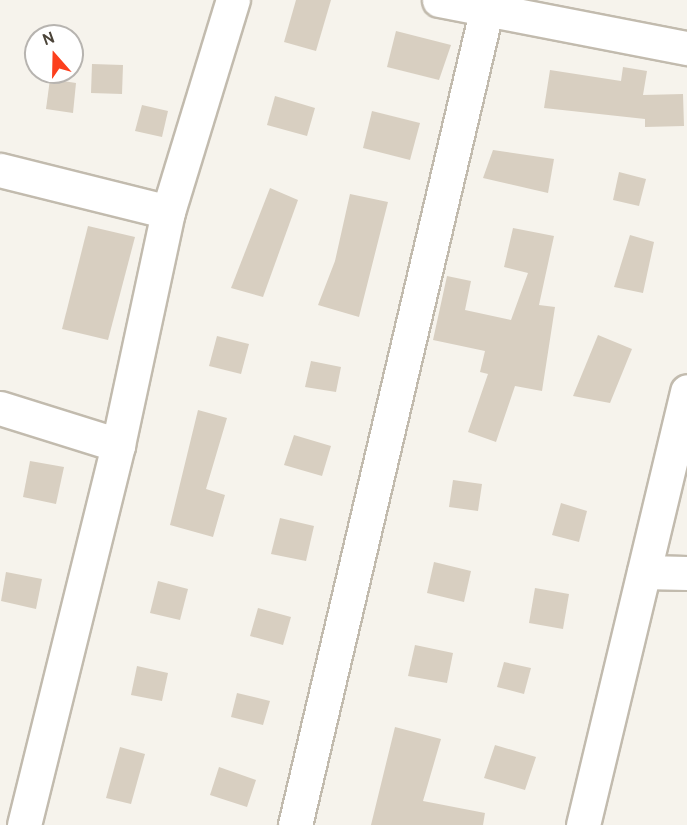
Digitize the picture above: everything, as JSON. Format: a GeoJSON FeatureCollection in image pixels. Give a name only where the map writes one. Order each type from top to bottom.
{"type":"FeatureCollection","features":[{"type":"Feature","properties":{"kind":"street"},"geometry":{"type":"LineString","coordinates":[[24,825],[118,445],[168,212],[233,0]]}},
{"type":"Feature","properties":{"kind":"street"},"geometry":{"type":"LineString","coordinates":[[439,0],[486,12],[687,48]]}},
{"type":"Feature","properties":{"kind":"street"},"geometry":{"type":"LineString","coordinates":[[295,825],[486,12]]}},
{"type":"Feature","properties":{"kind":"street"},"geometry":{"type":"LineString","coordinates":[[0,170],[168,212]]}},
{"type":"Feature","properties":{"kind":"street"},"geometry":{"type":"LineString","coordinates":[[583,825],[687,391]]}},
{"type":"Feature","properties":{"kind":"street"},"geometry":{"type":"LineString","coordinates":[[0,408],[118,445]]}},
{"type":"Feature","properties":{"kind":"street"},"geometry":{"type":"LineString","coordinates":[[644,572],[687,573]]}},
{"type":"Feature","properties":{"kind":"building"},"geometry":{"type":"Polygon","coordinates":[[[296,0],[331,0],[316,51],[284,42],[296,0]]]}},
{"type":"Feature","properties":{"kind":"building"},"geometry":{"type":"Polygon","coordinates":[[[396,31],[451,45],[439,80],[387,67],[396,31]]]}},
{"type":"Feature","properties":{"kind":"building"},"geometry":{"type":"Polygon","coordinates":[[[92,64],[123,65],[122,94],[91,93],[92,64]]]}},
{"type":"Feature","properties":{"kind":"building"},"geometry":{"type":"Polygon","coordinates":[[[623,67],[647,71],[643,95],[683,94],[684,126],[645,127],[645,119],[544,108],[550,70],[621,81],[623,67]]]}},
{"type":"Feature","properties":{"kind":"building"},"geometry":{"type":"Polygon","coordinates":[[[49,84],[76,84],[73,113],[46,109],[49,84]]]}},
{"type":"Feature","properties":{"kind":"building"},"geometry":{"type":"Polygon","coordinates":[[[275,96],[315,108],[307,136],[267,125],[275,96]]]}},
{"type":"Feature","properties":{"kind":"building"},"geometry":{"type":"Polygon","coordinates":[[[142,105],[168,111],[162,137],[135,131],[142,105]]]}},
{"type":"Feature","properties":{"kind":"building"},"geometry":{"type":"Polygon","coordinates":[[[372,111],[420,123],[410,160],[363,148],[372,111]]]}},
{"type":"Feature","properties":{"kind":"building"},"geometry":{"type":"Polygon","coordinates":[[[493,150],[554,159],[548,193],[483,178],[493,150]]]}},
{"type":"Feature","properties":{"kind":"building"},"geometry":{"type":"Polygon","coordinates":[[[619,172],[646,179],[639,206],[613,200],[619,172]]]}},
{"type":"Feature","properties":{"kind":"building"},"geometry":{"type":"Polygon","coordinates":[[[270,188],[298,200],[263,297],[231,288],[270,188]]]}},
{"type":"Feature","properties":{"kind":"building"},"geometry":{"type":"Polygon","coordinates":[[[350,194],[388,202],[359,317],[318,305],[335,261],[350,194]]]}},
{"type":"Feature","properties":{"kind":"building"},"geometry":{"type":"Polygon","coordinates":[[[88,226],[135,237],[108,340],[62,329],[88,226]]]}},
{"type":"Feature","properties":{"kind":"building"},"geometry":{"type":"Polygon","coordinates":[[[513,228],[554,236],[539,305],[555,307],[542,391],[515,386],[496,442],[468,432],[488,374],[480,372],[485,351],[433,340],[447,276],[471,281],[465,310],[511,320],[528,273],[504,267],[513,228]]]}},
{"type":"Feature","properties":{"kind":"building"},"geometry":{"type":"Polygon","coordinates":[[[630,235],[654,242],[643,293],[614,287],[630,235]]]}},
{"type":"Feature","properties":{"kind":"building"},"geometry":{"type":"Polygon","coordinates":[[[598,335],[632,349],[610,403],[573,396],[598,335]]]}},
{"type":"Feature","properties":{"kind":"building"},"geometry":{"type":"Polygon","coordinates":[[[217,336],[249,344],[241,374],[209,366],[217,336]]]}},
{"type":"Feature","properties":{"kind":"building"},"geometry":{"type":"Polygon","coordinates":[[[311,361],[341,367],[336,392],[305,387],[311,361]]]}},
{"type":"Feature","properties":{"kind":"building"},"geometry":{"type":"Polygon","coordinates":[[[198,410],[227,418],[206,489],[225,495],[213,537],[170,525],[198,410]]]}},
{"type":"Feature","properties":{"kind":"building"},"geometry":{"type":"Polygon","coordinates":[[[294,435],[331,446],[322,476],[284,465],[294,435]]]}},
{"type":"Feature","properties":{"kind":"building"},"geometry":{"type":"Polygon","coordinates":[[[30,461],[64,467],[56,504],[23,497],[30,461]]]}},
{"type":"Feature","properties":{"kind":"building"},"geometry":{"type":"Polygon","coordinates":[[[453,480],[482,484],[478,511],[449,507],[453,480]]]}},
{"type":"Feature","properties":{"kind":"building"},"geometry":{"type":"Polygon","coordinates":[[[561,503],[587,511],[579,542],[552,535],[561,503]]]}},
{"type":"Feature","properties":{"kind":"building"},"geometry":{"type":"Polygon","coordinates":[[[280,518],[314,526],[306,561],[271,554],[280,518]]]}},
{"type":"Feature","properties":{"kind":"building"},"geometry":{"type":"Polygon","coordinates":[[[434,562],[471,571],[464,602],[427,593],[434,562]]]}},
{"type":"Feature","properties":{"kind":"building"},"geometry":{"type":"Polygon","coordinates":[[[6,572],[42,579],[36,609],[1,601],[6,572]]]}},
{"type":"Feature","properties":{"kind":"building"},"geometry":{"type":"Polygon","coordinates":[[[158,581],[188,589],[180,620],[150,613],[158,581]]]}},
{"type":"Feature","properties":{"kind":"building"},"geometry":{"type":"Polygon","coordinates":[[[535,588],[569,594],[563,629],[529,623],[535,588]]]}},
{"type":"Feature","properties":{"kind":"building"},"geometry":{"type":"Polygon","coordinates":[[[258,608],[291,617],[283,645],[250,636],[258,608]]]}},
{"type":"Feature","properties":{"kind":"building"},"geometry":{"type":"Polygon","coordinates":[[[415,645],[453,653],[447,683],[408,676],[415,645]]]}},
{"type":"Feature","properties":{"kind":"building"},"geometry":{"type":"Polygon","coordinates":[[[504,662],[531,668],[524,694],[497,687],[504,662]]]}},
{"type":"Feature","properties":{"kind":"building"},"geometry":{"type":"Polygon","coordinates":[[[137,666],[168,673],[162,701],[131,695],[137,666]]]}},
{"type":"Feature","properties":{"kind":"building"},"geometry":{"type":"Polygon","coordinates":[[[237,693],[270,701],[263,725],[231,717],[237,693]]]}},
{"type":"Feature","properties":{"kind":"building"},"geometry":{"type":"Polygon","coordinates":[[[395,727],[441,739],[423,801],[485,813],[483,825],[371,825],[395,727]]]}},
{"type":"Feature","properties":{"kind":"building"},"geometry":{"type":"Polygon","coordinates":[[[495,745],[536,757],[525,790],[484,778],[495,745]]]}},
{"type":"Feature","properties":{"kind":"building"},"geometry":{"type":"Polygon","coordinates":[[[120,747],[145,754],[131,804],[106,798],[120,747]]]}},
{"type":"Feature","properties":{"kind":"building"},"geometry":{"type":"Polygon","coordinates":[[[219,767],[256,780],[247,807],[210,795],[219,767]]]}}]}
